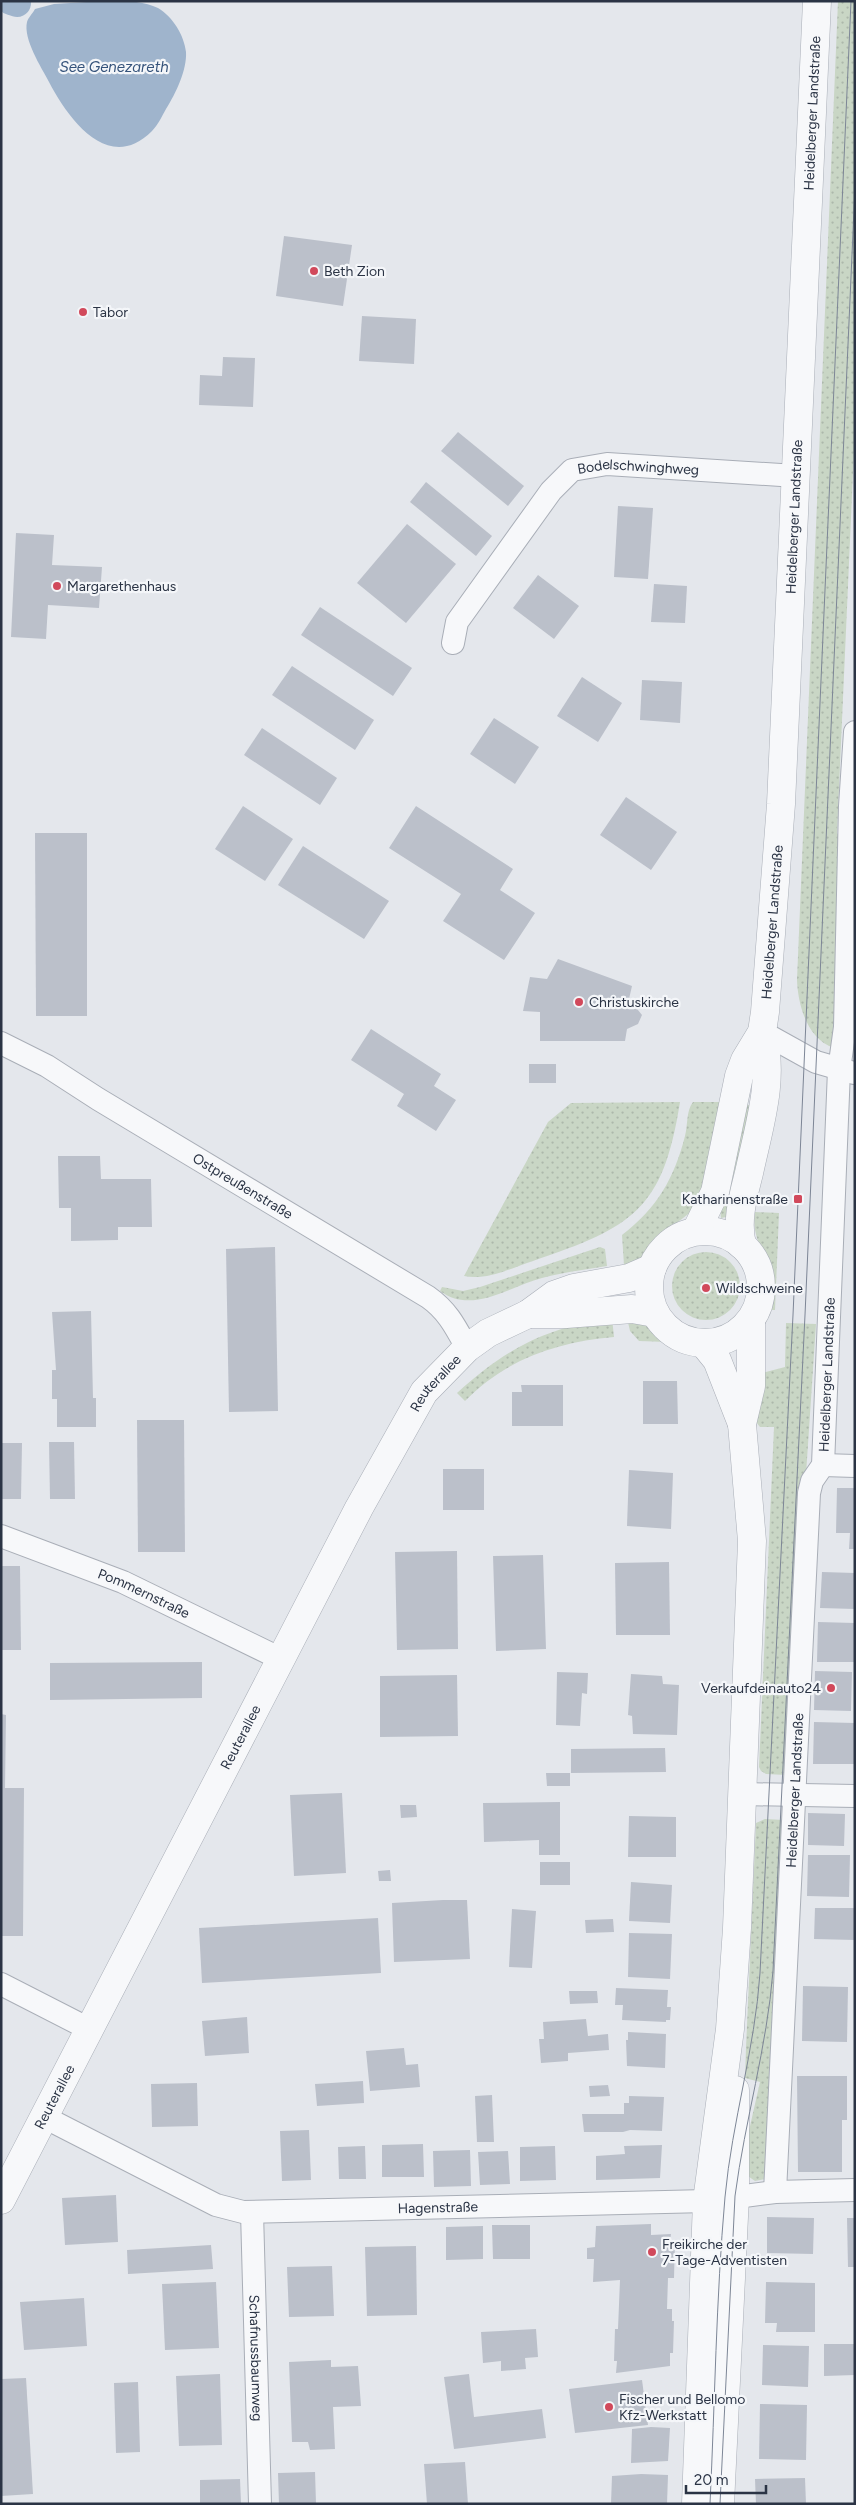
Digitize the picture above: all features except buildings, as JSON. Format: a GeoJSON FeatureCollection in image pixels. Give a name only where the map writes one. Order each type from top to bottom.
{"type":"FeatureCollection","features":[{"type":"Feature","properties":{"kind":"street","name":"Heidelberger Landstraße"},"geometry":{"type":"LineString","coordinates":[[742,1245],[740,1233],[741,1203],[767,1084],[768,1058],[762,1032],[781,804],[817,1]]}},
{"type":"Feature","properties":{"kind":"street","name":"Bodelschwinghweg"},"geometry":{"type":"LineString","coordinates":[[453,643],[457,622],[551,491],[572,470],[607,464],[796,476]]}},
{"type":"Feature","properties":{"kind":"street","name":"Heidelberger Landstraße"},"geometry":{"type":"LineString","coordinates":[[775,2192],[809,1493],[812,1481],[823,1466],[847,1072],[845,1027],[850,806],[855,732]]}},
{"type":"Feature","properties":{"kind":"street","name":"Heidelberger Landstraße"},"geometry":{"type":"LineString","coordinates":[[696,1231],[715,1192],[739,1076],[745,1060],[762,1032]]}},
{"type":"Feature","properties":{"kind":"street"},"geometry":{"type":"LineString","coordinates":[[762,1032],[816,1062],[847,1072]]}},
{"type":"Feature","properties":{"kind":"street","name":"Ostpreußenstraße"},"geometry":{"type":"LineString","coordinates":[[1,1043],[47,1066],[98,1099],[428,1297],[449,1316],[467,1348]]}},
{"type":"Feature","properties":{"kind":"street"},"geometry":{"type":"LineString","coordinates":[[696,2504],[707,2201],[730,2029],[737,1928],[752,1541],[742,1424],[717,1360],[704,1344],[676,1335],[662,1323],[655,1313],[649,1290],[652,1268],[659,1254],[669,1243],[682,1235],[696,1231],[721,1233],[742,1245],[753,1258],[760,1272],[761,1289],[758,1305],[751,1320],[751,1386],[742,1424]]}},
{"type":"Feature","properties":{"kind":"street","name":"Reuterallee"},"geometry":{"type":"LineString","coordinates":[[1,2200],[281,1659],[415,1405],[434,1380],[467,1348],[488,1333],[528,1314],[554,1295],[574,1288],[629,1278],[652,1268]]}},
{"type":"Feature","properties":{"kind":"street","name":"Reuterallee"},"geometry":{"type":"LineString","coordinates":[[528,1314],[566,1314],[632,1309],[655,1313]]}},
{"type":"Feature","properties":{"kind":"street"},"geometry":{"type":"LineString","coordinates":[[704,1344],[731,1336],[751,1320]]}},
{"type":"Feature","properties":{"kind":"street"},"geometry":{"type":"LineString","coordinates":[[823,1466],[855,1466]]}},
{"type":"Feature","properties":{"kind":"street","name":"Pommernstraße"},"geometry":{"type":"LineString","coordinates":[[1,1536],[123,1582],[281,1659]]}},
{"type":"Feature","properties":{"kind":"street"},"geometry":{"type":"LineString","coordinates":[[742,1794],[855,1796]]}},
{"type":"Feature","properties":{"kind":"street"},"geometry":{"type":"LineString","coordinates":[[1,1984],[89,2029]]}},
{"type":"Feature","properties":{"kind":"street"},"geometry":{"type":"LineString","coordinates":[[720,2504],[737,2120],[730,2029]]}},
{"type":"Feature","properties":{"kind":"street","name":"Hagenstraße"},"geometry":{"type":"LineString","coordinates":[[44,2117],[216,2205],[233,2211],[707,2201],[775,2192],[855,2190]]}},
{"type":"Feature","properties":{"kind":"street","name":"Schafnussbaumweg"},"geometry":{"type":"LineString","coordinates":[[252,2212],[260,2504]]}},
{"type":"Feature","properties":{"kind":"green space"},"geometry":{"type":"Polygon","coordinates":[[[838,1],[855,1],[855,428],[837,833],[842,840],[834,1048],[825,1044],[817,1037],[806,1020],[799,1000],[797,980],[838,1]]]}},
{"type":"Feature","properties":{"kind":"green space"},"geometry":{"type":"Polygon","coordinates":[[[680,1102],[673,1138],[664,1168],[652,1191],[638,1209],[619,1224],[596,1237],[567,1249],[499,1273],[481,1277],[464,1276],[548,1122],[571,1103],[680,1102]]]}},
{"type":"Feature","properties":{"kind":"green space"},"geometry":{"type":"Polygon","coordinates":[[[693,1102],[724,1102],[702,1196],[696,1208],[665,1232],[641,1259],[624,1265],[622,1235],[645,1214],[662,1192],[669,1179],[681,1151],[686,1132],[687,1118],[693,1102]]]}},
{"type":"Feature","properties":{"kind":"green space"},"geometry":{"type":"Polygon","coordinates":[[[744,1104],[754,1106],[729,1212],[726,1217],[721,1218],[720,1209],[744,1104]]]}},
{"type":"Feature","properties":{"kind":"green space"},"geometry":{"type":"Polygon","coordinates":[[[755,1212],[779,1213],[775,1310],[770,1310],[773,1282],[757,1238],[755,1212]]]}},
{"type":"Feature","properties":{"kind":"green space"},"geometry":{"type":"Polygon","coordinates":[[[600,1247],[605,1249],[607,1266],[550,1276],[478,1300],[452,1298],[440,1291],[442,1287],[463,1291],[480,1287],[600,1247]]]}},
{"type":"Feature","properties":{"kind":"green space"},"geometry":{"type":"Polygon","coordinates":[[[706,1252],[719,1255],[730,1262],[737,1273],[740,1286],[737,1299],[730,1310],[719,1317],[706,1320],[693,1317],[682,1310],[675,1299],[672,1286],[675,1273],[682,1262],[693,1255],[706,1252]]]}},
{"type":"Feature","properties":{"kind":"green space"},"geometry":{"type":"Polygon","coordinates":[[[612,1318],[614,1337],[572,1343],[534,1355],[498,1374],[465,1401],[457,1393],[493,1364],[528,1342],[547,1334],[588,1322],[612,1318]]]}},
{"type":"Feature","properties":{"kind":"green space"},"geometry":{"type":"Polygon","coordinates":[[[627,1318],[646,1325],[667,1342],[639,1341],[630,1331],[627,1318]]]}},
{"type":"Feature","properties":{"kind":"green space"},"geometry":{"type":"Polygon","coordinates":[[[786,1323],[816,1324],[786,1775],[766,1774],[759,1767],[774,1427],[760,1427],[756,1422],[758,1374],[785,1367],[786,1323]]]}},
{"type":"Feature","properties":{"kind":"green space"},"geometry":{"type":"Polygon","coordinates":[[[765,1819],[784,1820],[766,2179],[755,2181],[745,2174],[748,2135],[760,2082],[745,2078],[756,1823],[765,1819]]]}},
{"type":"Feature","properties":{"kind":"water","name":"See Genezareth"},"geometry":{"type":"Polygon","coordinates":[[[102,1],[138,2],[158,8],[177,27],[183,39],[186,52],[185,66],[180,81],[156,126],[136,143],[120,147],[105,144],[91,136],[78,125],[57,96],[37,61],[26,29],[28,20],[35,9],[54,4],[102,1]]]}},
{"type":"Feature","properties":{"kind":"waterway"},"geometry":{"type":"LineString","coordinates":[[11,1],[17,3]]}},
{"type":"Feature","properties":{"kind":"tram line"},"geometry":{"type":"LineString","coordinates":[[710,2504],[725,2197],[728,2169],[753,2029],[760,1973],[793,1315],[851,1]]}},
{"type":"Feature","properties":{"kind":"tram line"},"geometry":{"type":"LineString","coordinates":[[720,2504],[735,2196],[766,2028],[773,1971],[805,1315],[855,187]]}},
{"type":"Feature","properties":{"kind":"place","name":"Beth Zion"},"geometry":{"type":"Point","coordinates":[314,271]}},
{"type":"Feature","properties":{"kind":"place","name":"Tabor"},"geometry":{"type":"Point","coordinates":[83,312]}},
{"type":"Feature","properties":{"kind":"place","name":"Margarethenhaus"},"geometry":{"type":"Point","coordinates":[57,586]}},
{"type":"Feature","properties":{"kind":"place","name":"Christuskirche"},"geometry":{"type":"Point","coordinates":[579,1002]}},
{"type":"Feature","properties":{"kind":"place","name":"Katharinenstraße"},"geometry":{"type":"Point","coordinates":[798,1199]}},
{"type":"Feature","properties":{"kind":"place","name":"Wildschweine"},"geometry":{"type":"Point","coordinates":[706,1288]}},
{"type":"Feature","properties":{"kind":"place","name":"Verkaufdeinauto24"},"geometry":{"type":"Point","coordinates":[831,1688]}},
{"type":"Feature","properties":{"kind":"place","name":"Freikirche der 7-Tage-Adventisten"},"geometry":{"type":"Point","coordinates":[652,2252]}},
{"type":"Feature","properties":{"kind":"place","name":"Fischer und Bellomo Kfz-Werkstatt"},"geometry":{"type":"Point","coordinates":[609,2407]}}]}
